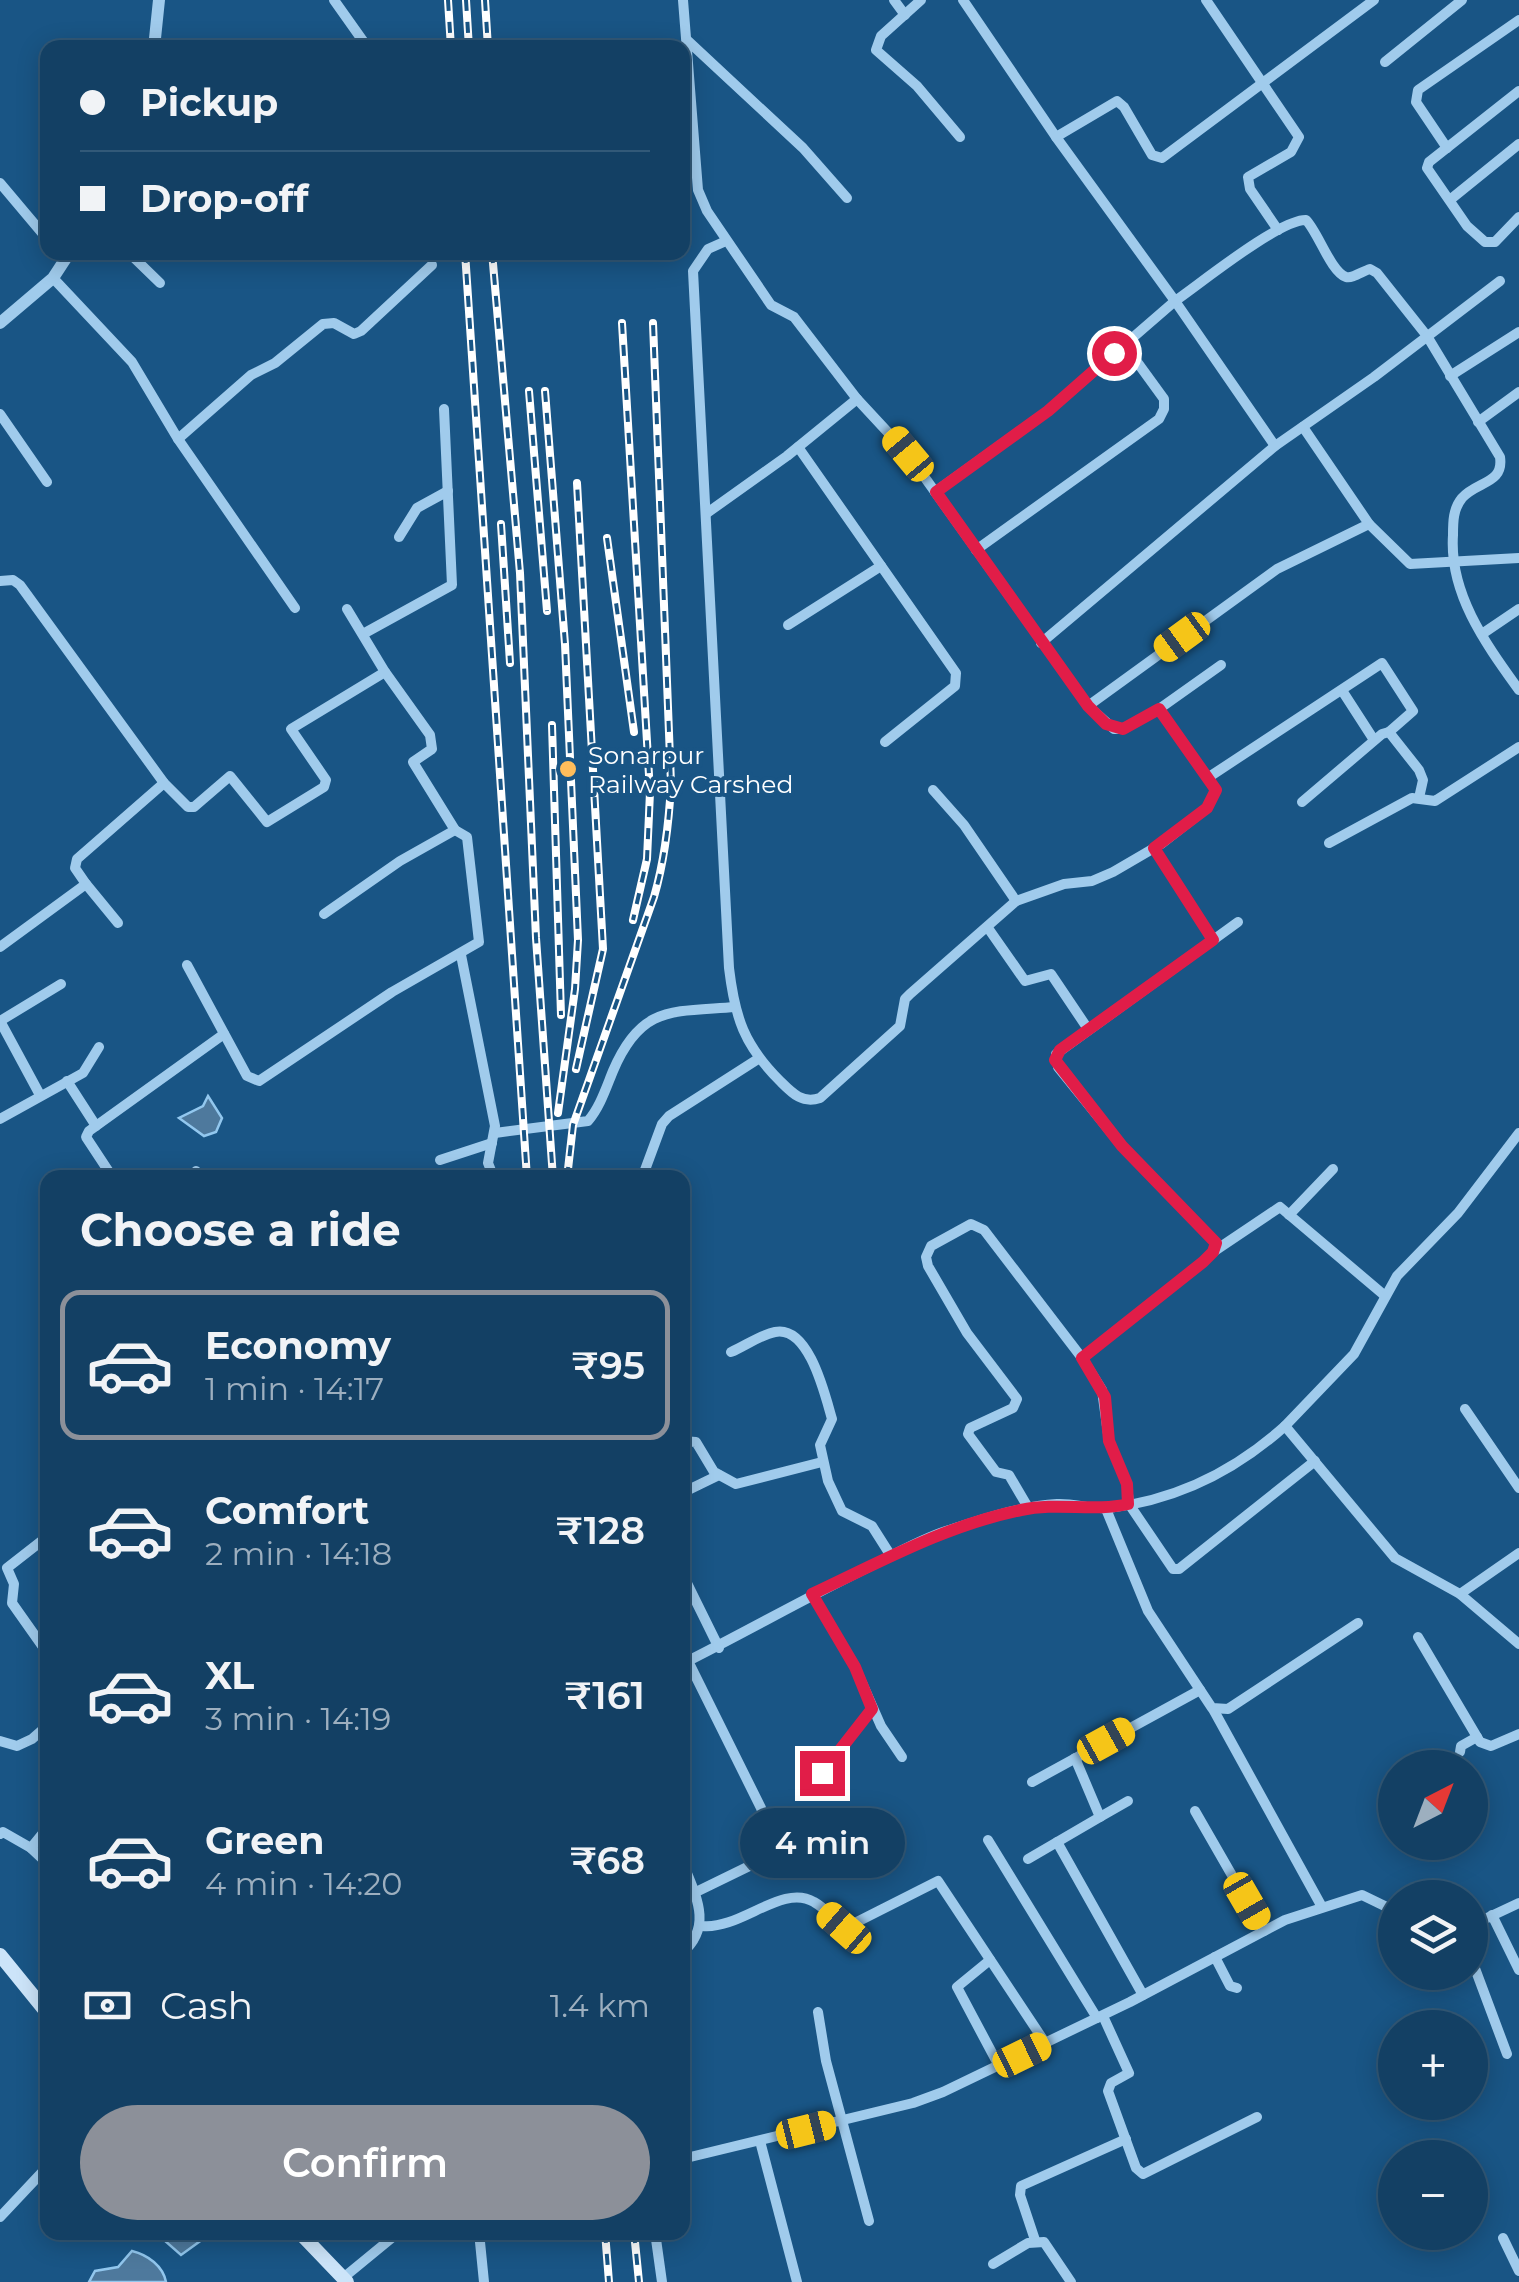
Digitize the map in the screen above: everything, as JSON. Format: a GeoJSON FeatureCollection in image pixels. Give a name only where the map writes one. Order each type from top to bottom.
{"type":"FeatureCollection","features":[{"type":"Feature","properties":{"kind":"main road"},"geometry":{"type":"LineString","coordinates":[[0,1954],[40,2004]]}},
{"type":"Feature","properties":{"kind":"main road"},"geometry":{"type":"LineString","coordinates":[[311,2240],[345,2280]]}},
{"type":"Feature","properties":{"kind":"street"},"geometry":{"type":"LineString","coordinates":[[155,40],[159,0]]}},
{"type":"Feature","properties":{"kind":"street"},"geometry":{"type":"LineString","coordinates":[[334,0],[362,40]]}},
{"type":"Feature","properties":{"kind":"street"},"geometry":{"type":"LineString","coordinates":[[682,0],[688,40]]}},
{"type":"Feature","properties":{"kind":"street"},"geometry":{"type":"LineString","coordinates":[[894,0],[905,14]]}},
{"type":"Feature","properties":{"kind":"street"},"geometry":{"type":"LineString","coordinates":[[921,0],[882,36],[876,50],[917,86],[960,137]]}},
{"type":"Feature","properties":{"kind":"street"},"geometry":{"type":"LineString","coordinates":[[962,0],[1274,446]]}},
{"type":"Feature","properties":{"kind":"street"},"geometry":{"type":"LineString","coordinates":[[1206,0],[1299,137],[1290,152],[1248,177],[1250,190],[1278,230]]}},
{"type":"Feature","properties":{"kind":"street"},"geometry":{"type":"LineString","coordinates":[[1056,137],[1117,102],[1124,107],[1152,154],[1162,158],[1265,85],[1374,0]]}},
{"type":"Feature","properties":{"kind":"street"},"geometry":{"type":"LineString","coordinates":[[1384,62],[1462,0]]}},
{"type":"Feature","properties":{"kind":"street"},"geometry":{"type":"LineString","coordinates":[[1446,148],[1416,102],[1418,90],[1519,20]]}},
{"type":"Feature","properties":{"kind":"street"},"geometry":{"type":"LineString","coordinates":[[690,43],[803,148],[847,198]]}},
{"type":"Feature","properties":{"kind":"street"},"geometry":{"type":"LineString","coordinates":[[1519,91],[1428,162],[1427,168],[1467,226],[1485,242],[1495,242],[1519,217]]}},
{"type":"Feature","properties":{"kind":"street"},"geometry":{"type":"LineString","coordinates":[[690,121],[698,190],[726,240],[771,305],[794,317],[857,399],[893,435],[1088,706],[1114,729],[1123,729],[1221,665]]}},
{"type":"Feature","properties":{"kind":"street"},"geometry":{"type":"LineString","coordinates":[[1451,199],[1519,144]]}},
{"type":"Feature","properties":{"kind":"street"},"geometry":{"type":"LineString","coordinates":[[0,183],[40,230]]}},
{"type":"Feature","properties":{"kind":"street"},"geometry":{"type":"LineString","coordinates":[[936,492],[1048,411],[1176,301],[1278,230],[1299,219],[1306,220],[1344,276],[1350,278],[1370,270],[1377,273],[1426,336],[1500,456],[1502,468],[1497,476],[1459,501],[1454,514],[1451,562],[1458,589],[1482,634],[1517,685]]}},
{"type":"Feature","properties":{"kind":"street"},"geometry":{"type":"LineString","coordinates":[[726,240],[708,249],[693,272],[728,957],[735,1007],[748,1044],[758,1059],[793,1094],[803,1100],[820,1098],[900,1026],[910,994],[1016,901],[1064,884],[1092,882],[1154,848],[1212,803],[1216,790],[1209,777],[1159,709]]}},
{"type":"Feature","properties":{"kind":"street"},"geometry":{"type":"LineString","coordinates":[[0,322],[53,278],[63,260]]}},
{"type":"Feature","properties":{"kind":"street"},"geometry":{"type":"LineString","coordinates":[[136,260],[160,283]]}},
{"type":"Feature","properties":{"kind":"street"},"geometry":{"type":"LineString","coordinates":[[178,439],[251,375],[275,363],[323,324],[334,323],[354,334],[361,331],[432,265]]}},
{"type":"Feature","properties":{"kind":"street"},"geometry":{"type":"LineString","coordinates":[[53,278],[132,362],[178,439],[296,608]]}},
{"type":"Feature","properties":{"kind":"street"},"geometry":{"type":"LineString","coordinates":[[1041,643],[1274,446],[1500,281]]}},
{"type":"Feature","properties":{"kind":"street"},"geometry":{"type":"LineString","coordinates":[[1450,376],[1519,332]]}},
{"type":"Feature","properties":{"kind":"street"},"geometry":{"type":"LineString","coordinates":[[976,550],[1158,419],[1164,399],[1124,344]]}},
{"type":"Feature","properties":{"kind":"street"},"geometry":{"type":"LineString","coordinates":[[1478,422],[1519,392]]}},
{"type":"Feature","properties":{"kind":"street"},"geometry":{"type":"LineString","coordinates":[[707,513],[857,399]]}},
{"type":"Feature","properties":{"kind":"street"},"geometry":{"type":"LineString","coordinates":[[363,634],[452,585],[444,409]]}},
{"type":"Feature","properties":{"kind":"street"},"geometry":{"type":"LineString","coordinates":[[0,414],[47,482]]}},
{"type":"Feature","properties":{"kind":"street"},"geometry":{"type":"LineString","coordinates":[[1303,426],[1369,524],[1410,564],[1519,558]]}},
{"type":"Feature","properties":{"kind":"street"},"geometry":{"type":"LineString","coordinates":[[798,447],[956,673],[955,686],[885,742]]}},
{"type":"Feature","properties":{"kind":"street"},"geometry":{"type":"LineString","coordinates":[[399,537],[417,508],[448,491]]}},
{"type":"Feature","properties":{"kind":"street"},"geometry":{"type":"LineString","coordinates":[[1088,706],[1277,569],[1369,524]]}},
{"type":"Feature","properties":{"kind":"street"},"geometry":{"type":"LineString","coordinates":[[788,624],[882,566]]}},
{"type":"Feature","properties":{"kind":"street"},"geometry":{"type":"LineString","coordinates":[[0,581],[14,580],[20,584],[164,784],[188,808],[230,776],[264,818],[271,821],[326,784],[291,729],[385,672]]}},
{"type":"Feature","properties":{"kind":"street"},"geometry":{"type":"LineString","coordinates":[[188,966],[246,1076],[259,1082],[392,992],[479,942],[468,837],[455,830],[413,762],[432,749],[430,736],[385,672],[348,609]]}},
{"type":"Feature","properties":{"kind":"street"},"geometry":{"type":"LineString","coordinates":[[1482,634],[1519,609]]}},
{"type":"Feature","properties":{"kind":"street"},"geometry":{"type":"LineString","coordinates":[[1209,777],[1382,663],[1412,711],[1302,802]]}},
{"type":"Feature","properties":{"kind":"street"},"geometry":{"type":"LineString","coordinates":[[1342,692],[1374,740]]}},
{"type":"Feature","properties":{"kind":"street"},"geometry":{"type":"LineString","coordinates":[[1389,732],[1420,770],[1423,780],[1419,798]]}},
{"type":"Feature","properties":{"kind":"street"},"geometry":{"type":"LineString","coordinates":[[1328,844],[1406,802],[1419,798],[1435,801],[1519,747]]}},
{"type":"Feature","properties":{"kind":"street"},"geometry":{"type":"LineString","coordinates":[[118,923],[75,868],[77,859],[164,784]]}},
{"type":"Feature","properties":{"kind":"street"},"geometry":{"type":"LineString","coordinates":[[933,790],[964,825],[1016,901]]}},
{"type":"Feature","properties":{"kind":"street"},"geometry":{"type":"LineString","coordinates":[[324,914],[400,861],[455,830]]}},
{"type":"Feature","properties":{"kind":"street"},"geometry":{"type":"LineString","coordinates":[[1154,848],[1213,940]]}},
{"type":"Feature","properties":{"kind":"street"},"geometry":{"type":"LineString","coordinates":[[0,947],[86,884]]}},
{"type":"Feature","properties":{"kind":"street"},"geometry":{"type":"LineString","coordinates":[[1213,1252],[1216,1243],[1122,1146],[1058,1067],[1056,1054],[1238,922]]}},
{"type":"Feature","properties":{"kind":"street"},"geometry":{"type":"LineString","coordinates":[[988,928],[1026,980],[1051,974],[1088,1029]]}},
{"type":"Feature","properties":{"kind":"street"},"geometry":{"type":"LineString","coordinates":[[461,954],[494,1138],[488,1163],[491,1170]]}},
{"type":"Feature","properties":{"kind":"street"},"geometry":{"type":"LineString","coordinates":[[40,1095],[0,1021],[61,984]]}},
{"type":"Feature","properties":{"kind":"street"},"geometry":{"type":"LineString","coordinates":[[440,1160],[494,1138],[588,1121],[620,1053],[644,1024],[663,1013],[735,1007]]}},
{"type":"Feature","properties":{"kind":"street"},"geometry":{"type":"LineString","coordinates":[[108,1170],[86,1138],[96,1126],[224,1034]]}},
{"type":"Feature","properties":{"kind":"street"},"geometry":{"type":"LineString","coordinates":[[0,1118],[83,1072],[99,1047]]}},
{"type":"Feature","properties":{"kind":"street"},"geometry":{"type":"LineString","coordinates":[[645,1170],[662,1124],[669,1116],[758,1059]]}},
{"type":"Feature","properties":{"kind":"street"},"geometry":{"type":"LineString","coordinates":[[67,1081],[96,1126]]}},
{"type":"Feature","properties":{"kind":"street"},"geometry":{"type":"LineString","coordinates":[[690,1660],[812,1594],[944,1532],[1057,1504],[1106,1509],[1184,1489],[1232,1468],[1285,1426],[1354,1354],[1397,1276],[1458,1212],[1519,1133]]}},
{"type":"Feature","properties":{"kind":"street"},"geometry":{"type":"LineString","coordinates":[[1289,1215],[1333,1169]]}},
{"type":"Feature","properties":{"kind":"street"},"geometry":{"type":"LineString","coordinates":[[1082,1358],[1213,1252],[1280,1207],[1384,1295]]}},
{"type":"Feature","properties":{"kind":"street"},"geometry":{"type":"LineString","coordinates":[[1029,1508],[1010,1475],[996,1472],[968,1434],[970,1428],[1018,1402],[936,1284],[926,1256],[931,1246],[971,1224],[980,1226],[1082,1358],[1105,1397],[1109,1441],[1127,1484],[1128,1504],[1168,1565],[1179,1569],[1314,1461]]}},
{"type":"Feature","properties":{"kind":"street"},"geometry":{"type":"LineString","coordinates":[[731,1352],[772,1332],[792,1335],[802,1345],[819,1376],[832,1419],[820,1445],[822,1462],[842,1511],[872,1526],[891,1556]]}},
{"type":"Feature","properties":{"kind":"street"},"geometry":{"type":"LineString","coordinates":[[1465,1409],[1519,1488]]}},
{"type":"Feature","properties":{"kind":"street"},"geometry":{"type":"LineString","coordinates":[[1285,1426],[1395,1558],[1460,1594],[1519,1644]]}},
{"type":"Feature","properties":{"kind":"street"},"geometry":{"type":"LineString","coordinates":[[690,1442],[696,1442],[719,1476],[744,1485],[822,1462]]}},
{"type":"Feature","properties":{"kind":"street"},"geometry":{"type":"LineString","coordinates":[[690,1489],[719,1476]]}},
{"type":"Feature","properties":{"kind":"street"},"geometry":{"type":"LineString","coordinates":[[1106,1509],[1148,1611],[1212,1708],[1322,1906]]}},
{"type":"Feature","properties":{"kind":"street"},"geometry":{"type":"LineString","coordinates":[[40,1542],[7,1568],[14,1584],[12,1603],[40,1643]]}},
{"type":"Feature","properties":{"kind":"street"},"geometry":{"type":"LineString","coordinates":[[1460,1594],[1519,1553]]}},
{"type":"Feature","properties":{"kind":"street"},"geometry":{"type":"LineString","coordinates":[[690,1590],[718,1648]]}},
{"type":"Feature","properties":{"kind":"street"},"geometry":{"type":"LineString","coordinates":[[812,1594],[855,1667],[872,1709],[902,1757]]}},
{"type":"Feature","properties":{"kind":"street"},"geometry":{"type":"LineString","coordinates":[[1212,1708],[1228,1709],[1358,1623]]}},
{"type":"Feature","properties":{"kind":"street"},"geometry":{"type":"LineString","coordinates":[[1418,1637],[1485,1746],[1519,1734]]}},
{"type":"Feature","properties":{"kind":"street"},"geometry":{"type":"LineString","coordinates":[[690,1672],[760,1808],[775,1851],[694,1893]]}},
{"type":"Feature","properties":{"kind":"street"},"geometry":{"type":"LineString","coordinates":[[1032,1782],[1200,1690]]}},
{"type":"Feature","properties":{"kind":"street"},"geometry":{"type":"LineString","coordinates":[[822,1773],[872,1709]]}},
{"type":"Feature","properties":{"kind":"street"},"geometry":{"type":"LineString","coordinates":[[0,1741],[18,1746],[40,1732]]}},
{"type":"Feature","properties":{"kind":"street"},"geometry":{"type":"LineString","coordinates":[[1460,1750],[1477,1737]]}},
{"type":"Feature","properties":{"kind":"street"},"geometry":{"type":"LineString","coordinates":[[1075,1758],[1100,1817]]}},
{"type":"Feature","properties":{"kind":"street"},"geometry":{"type":"LineString","coordinates":[[1028,1859],[1128,1801]]}},
{"type":"Feature","properties":{"kind":"street"},"geometry":{"type":"LineString","coordinates":[[1196,1811],[1264,1931]]}},
{"type":"Feature","properties":{"kind":"street"},"geometry":{"type":"LineString","coordinates":[[0,1834],[3,1832],[40,1856]]}},
{"type":"Feature","properties":{"kind":"street"},"geometry":{"type":"LineString","coordinates":[[32,1848],[40,1838]]}},
{"type":"Feature","properties":{"kind":"street"},"geometry":{"type":"LineString","coordinates":[[988,1840],[1128,2068],[1126,2076],[1112,2083],[1108,2092],[1136,2168],[1143,2174],[1257,2117]]}},
{"type":"Feature","properties":{"kind":"street"},"geometry":{"type":"LineString","coordinates":[[1057,1842],[1143,1995]]}},
{"type":"Feature","properties":{"kind":"street"},"geometry":{"type":"LineString","coordinates":[[702,1926],[721,1928],[784,1897],[811,1899],[844,1928],[938,1881],[1046,2044]]}},
{"type":"Feature","properties":{"kind":"street"},"geometry":{"type":"LineString","coordinates":[[690,1882],[702,1926],[690,1947]]}},
{"type":"Feature","properties":{"kind":"street"},"geometry":{"type":"LineString","coordinates":[[690,2156],[913,2103],[1046,2044],[1264,1931],[1322,1906],[1362,1895],[1378,1903]]}},
{"type":"Feature","properties":{"kind":"street"},"geometry":{"type":"LineString","coordinates":[[1488,1917],[1519,1904]]}},
{"type":"Feature","properties":{"kind":"street"},"geometry":{"type":"LineString","coordinates":[[1492,1915],[1519,1970]]}},
{"type":"Feature","properties":{"kind":"street"},"geometry":{"type":"LineString","coordinates":[[1215,1957],[1230,1986],[1237,1988]]}},
{"type":"Feature","properties":{"kind":"street"},"geometry":{"type":"LineString","coordinates":[[990,1960],[957,1987],[999,2066]]}},
{"type":"Feature","properties":{"kind":"street"},"geometry":{"type":"LineString","coordinates":[[1483,1990],[1507,2054]]}},
{"type":"Feature","properties":{"kind":"street"},"geometry":{"type":"LineString","coordinates":[[818,2012],[826,2061],[869,2221]]}},
{"type":"Feature","properties":{"kind":"street"},"geometry":{"type":"LineString","coordinates":[[1035,2240],[1021,2186],[1126,2139]]}},
{"type":"Feature","properties":{"kind":"street"},"geometry":{"type":"LineString","coordinates":[[760,2141],[797,2282]]}},
{"type":"Feature","properties":{"kind":"street"},"geometry":{"type":"LineString","coordinates":[[0,2217],[40,2174]]}},
{"type":"Feature","properties":{"kind":"street"},"geometry":{"type":"LineString","coordinates":[[1502,2238],[1519,2271]]}},
{"type":"Feature","properties":{"kind":"street"},"geometry":{"type":"LineString","coordinates":[[345,2280],[390,2240]]}},
{"type":"Feature","properties":{"kind":"street"},"geometry":{"type":"LineString","coordinates":[[479,2240],[484,2282]]}},
{"type":"Feature","properties":{"kind":"street"},"geometry":{"type":"LineString","coordinates":[[656,2240],[662,2282]]}},
{"type":"Feature","properties":{"kind":"street"},"geometry":{"type":"LineString","coordinates":[[993,2264],[1035,2240],[1044,2242],[1071,2282]]}},
{"type":"Feature","properties":{"kind":"water"},"geometry":{"type":"Polygon","coordinates":[[[208,1096],[222,1118],[216,1132],[204,1136],[179,1118],[203,1106],[208,1096]]]}},
{"type":"Feature","properties":{"kind":"water"},"geometry":{"type":"Polygon","coordinates":[[[164,2240],[202,2240],[181,2255],[164,2240]]]}},
{"type":"Feature","properties":{"kind":"water"},"geometry":{"type":"Polygon","coordinates":[[[132,2251],[154,2262],[166,2282],[89,2282],[95,2271],[118,2267],[132,2251]]]}},
{"type":"Feature","properties":{"kind":"railway"},"geometry":{"type":"LineString","coordinates":[[448,0],[450,40]]}},
{"type":"Feature","properties":{"kind":"railway"},"geometry":{"type":"LineString","coordinates":[[466,0],[468,40]]}},
{"type":"Feature","properties":{"kind":"railway"},"geometry":{"type":"LineString","coordinates":[[485,0],[488,40]]}},
{"type":"Feature","properties":{"kind":"railway"},"geometry":{"type":"LineString","coordinates":[[466,260],[526,1170]]}},
{"type":"Feature","properties":{"kind":"railway"},"geometry":{"type":"LineString","coordinates":[[493,260],[520,573],[536,938],[552,1170]]}},
{"type":"Feature","properties":{"kind":"railway"},"geometry":{"type":"LineString","coordinates":[[622,323],[650,792],[647,859],[633,920]]}},
{"type":"Feature","properties":{"kind":"railway"},"geometry":{"type":"LineString","coordinates":[[568,1170],[573,1125],[654,897],[668,827],[671,784],[653,323]]}},
{"type":"Feature","properties":{"kind":"railway"},"geometry":{"type":"LineString","coordinates":[[529,391],[547,611]]}},
{"type":"Feature","properties":{"kind":"railway"},"geometry":{"type":"LineString","coordinates":[[545,391],[565,644],[578,940],[558,1113]]}},
{"type":"Feature","properties":{"kind":"railway"},"geometry":{"type":"LineString","coordinates":[[576,1069],[603,949],[577,483]]}},
{"type":"Feature","properties":{"kind":"railway"},"geometry":{"type":"LineString","coordinates":[[501,524],[510,663]]}},
{"type":"Feature","properties":{"kind":"railway"},"geometry":{"type":"LineString","coordinates":[[607,538],[634,732]]}},
{"type":"Feature","properties":{"kind":"railway"},"geometry":{"type":"LineString","coordinates":[[552,725],[561,1015]]}},
{"type":"Feature","properties":{"kind":"railway"},"geometry":{"type":"LineString","coordinates":[[606,2240],[609,2282]]}},
{"type":"Feature","properties":{"kind":"railway"},"geometry":{"type":"LineString","coordinates":[[635,2240],[639,2282]]}},
{"type":"Feature","properties":{"kind":"place","name":"Sonarpur Railway Carshed"},"geometry":{"type":"Point","coordinates":[568,769]}},
{"type":"Feature","properties":{"kind":"route"},"geometry":{"type":"LineString","coordinates":[[822,1773],[872,1709],[855,1667],[812,1594],[944,1532],[1017,1510],[1057,1504],[1106,1509],[1128,1504],[1127,1484],[1109,1441],[1105,1397],[1082,1358],[1203,1262],[1216,1243],[1122,1146],[1055,1060],[1060,1050],[1213,940],[1154,848],[1207,808],[1216,790],[1159,709],[1123,729],[1114,729],[1088,706],[936,492],[1048,411],[1114,353]]}}]}
